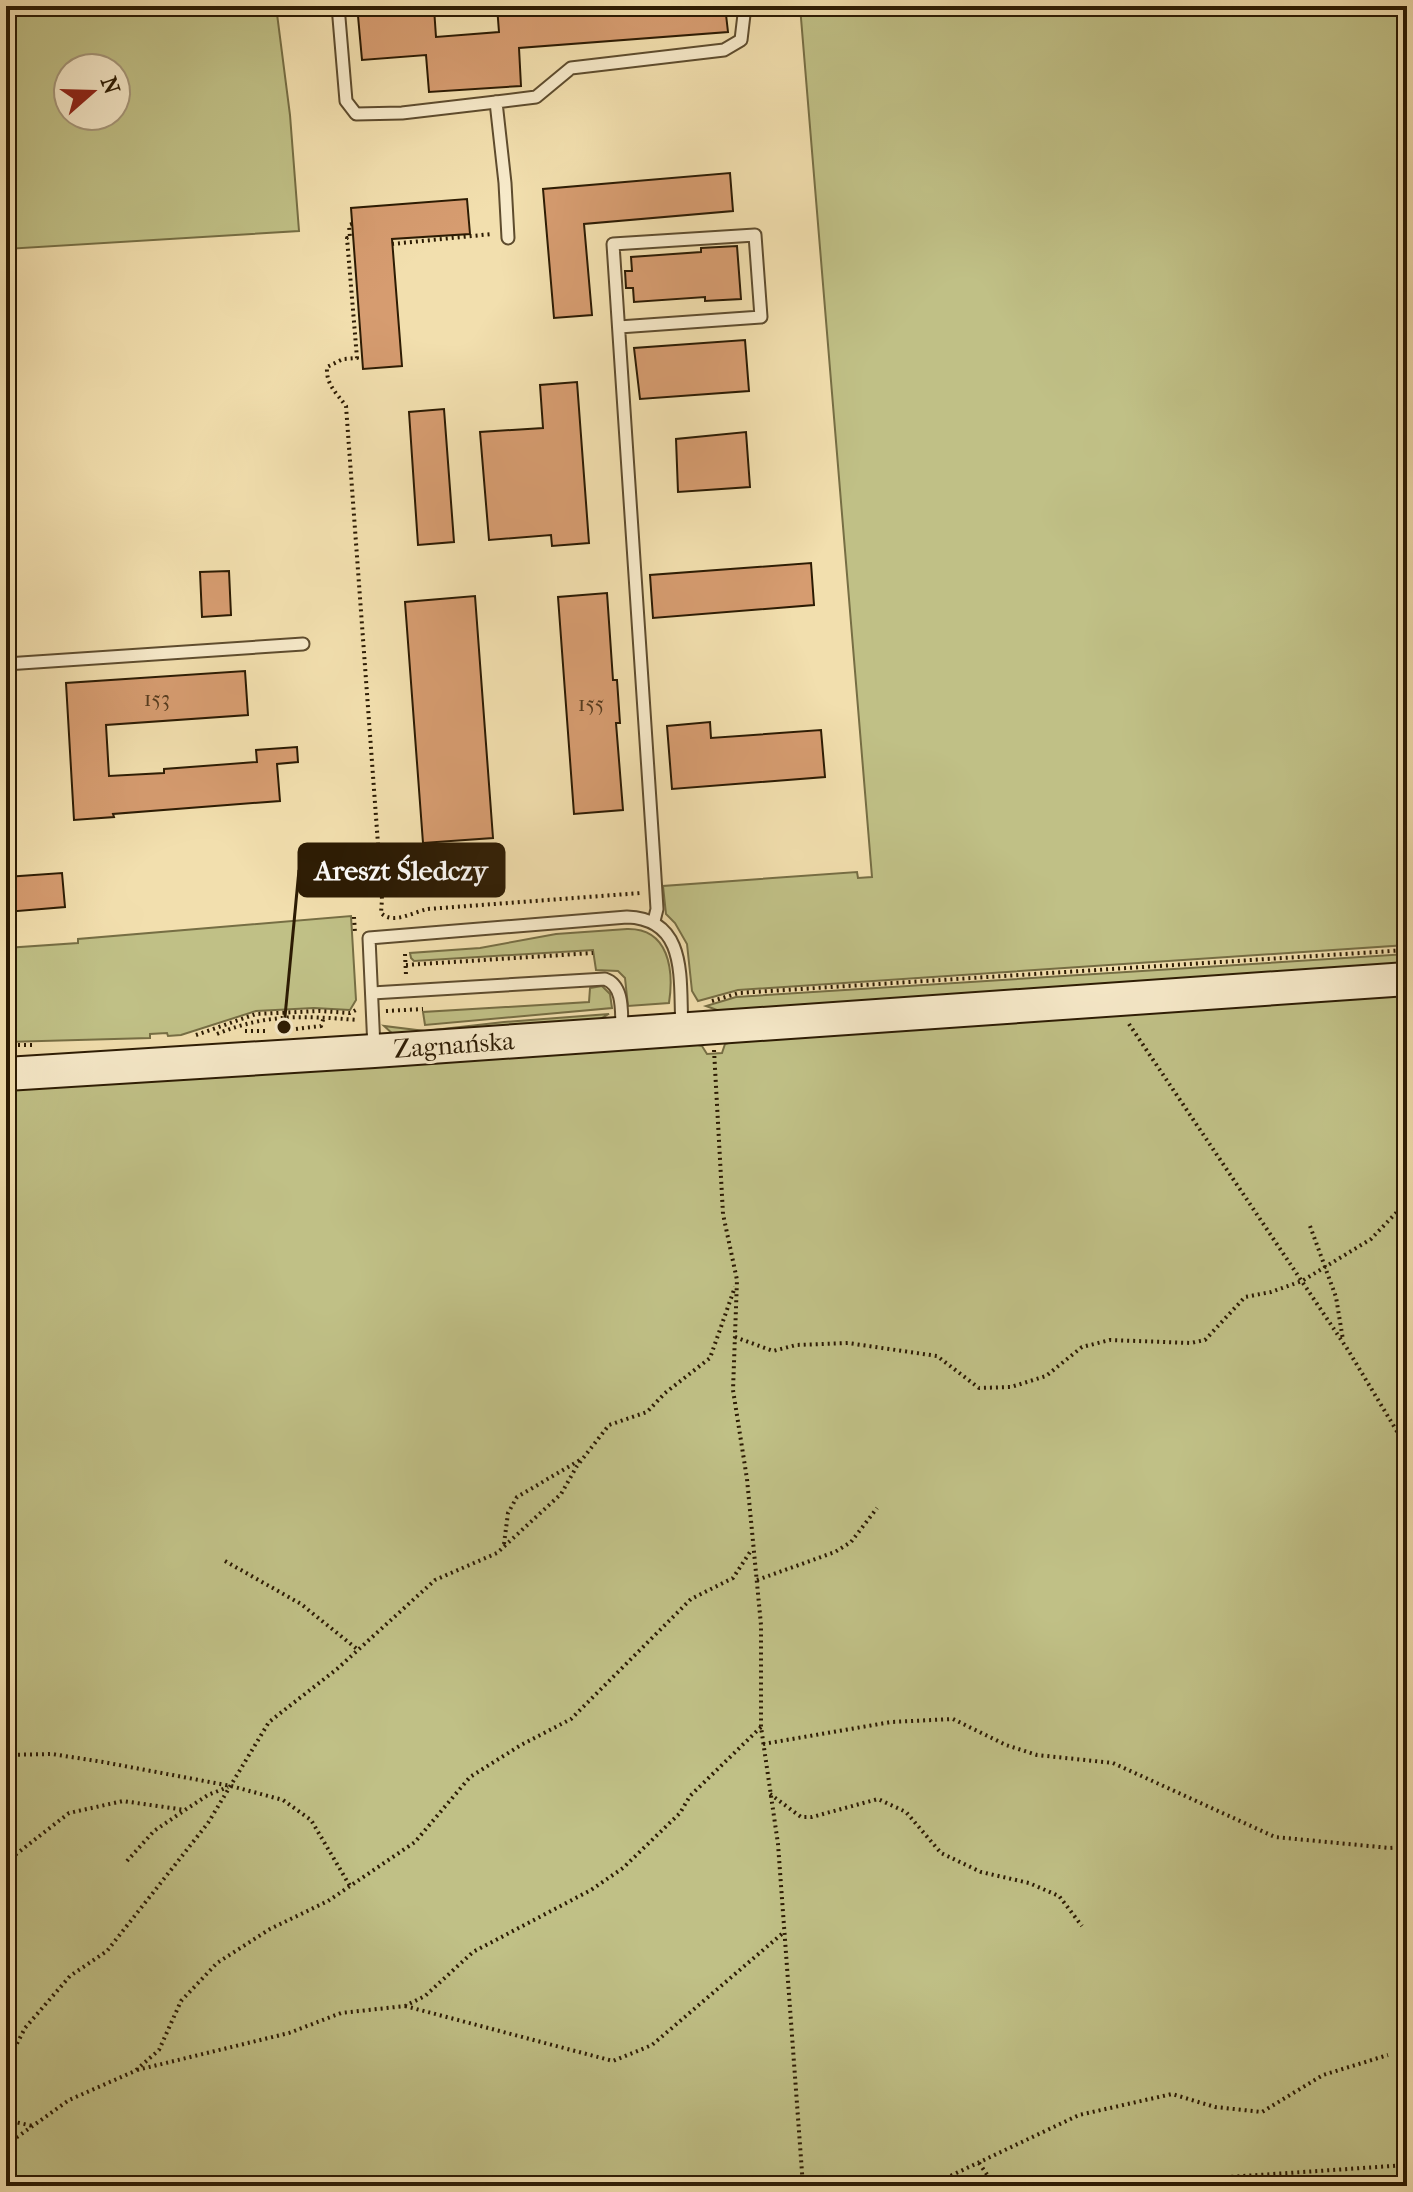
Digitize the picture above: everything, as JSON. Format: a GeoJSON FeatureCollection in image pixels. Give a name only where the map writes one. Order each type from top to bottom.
{"type":"FeatureCollection","features":[{"type":"Feature","properties":{"kind":"street","name":"Zagnańska"},"geometry":{"type":"LineString","coordinates":[[6,1074],[622,1032],[700,1019],[903,1013],[1407,979]]}},
{"type":"Feature","properties":{"kind":"lane"},"geometry":{"type":"LineString","coordinates":[[338,6],[346,101],[356,114],[402,113],[536,97],[571,68],[724,50],[741,40],[745,6]]}},
{"type":"Feature","properties":{"kind":"lane"},"geometry":{"type":"LineString","coordinates":[[496,102],[505,183],[504,236]]}},
{"type":"Feature","properties":{"kind":"lane"},"geometry":{"type":"LineString","coordinates":[[619,327],[761,317],[755,235],[613,244],[656,892],[654,921]]}},
{"type":"Feature","properties":{"kind":"lane"},"geometry":{"type":"LineString","coordinates":[[6,664],[303,644]]}},
{"type":"Feature","properties":{"kind":"lane"},"geometry":{"type":"LineString","coordinates":[[374,1051],[369,938],[627,917],[654,921],[668,934],[676,950],[700,1019]]}},
{"type":"Feature","properties":{"kind":"lane"},"geometry":{"type":"LineString","coordinates":[[372,993],[605,979],[613,981],[618,989],[622,1032]]}},
{"type":"Feature","properties":{"kind":"path"},"geometry":{"type":"LineString","coordinates":[[352,224],[349,225],[350,238],[347,238],[351,249],[357,358],[343,359],[327,367],[327,374],[328,384],[346,406],[382,916],[394,918],[428,909],[656,892]]}},
{"type":"Feature","properties":{"kind":"path"},"geometry":{"type":"LineString","coordinates":[[392,244],[504,236]]}},
{"type":"Feature","properties":{"kind":"path"},"geometry":{"type":"LineString","coordinates":[[354,917],[356,945]]}},
{"type":"Feature","properties":{"kind":"path"},"geometry":{"type":"LineString","coordinates":[[803,2186],[778,1844],[761,1727],[761,1625],[747,1479],[733,1390],[737,1280],[723,1214],[700,1019],[739,993],[1407,950]]}},
{"type":"Feature","properties":{"kind":"path"},"geometry":{"type":"LineString","coordinates":[[406,965],[593,953]]}},
{"type":"Feature","properties":{"kind":"path"},"geometry":{"type":"LineString","coordinates":[[405,954],[407,983]]}},
{"type":"Feature","properties":{"kind":"path"},"geometry":{"type":"LineString","coordinates":[[1112,999],[1343,1343],[1407,1448]]}},
{"type":"Feature","properties":{"kind":"path"},"geometry":{"type":"LineString","coordinates":[[188,1037],[251,1015],[319,1011],[350,1013],[356,1011],[359,1003]]}},
{"type":"Feature","properties":{"kind":"path"},"geometry":{"type":"LineString","coordinates":[[383,1011],[423,1009]]}},
{"type":"Feature","properties":{"kind":"path"},"geometry":{"type":"LineString","coordinates":[[6,1045],[34,1045]]}},
{"type":"Feature","properties":{"kind":"path"},"geometry":{"type":"LineString","coordinates":[[735,1337],[773,1351],[796,1345],[848,1343],[937,1356],[979,1388],[1011,1387],[1046,1376],[1082,1347],[1110,1340],[1191,1343],[1205,1340],[1245,1297],[1302,1281],[1371,1239],[1396,1213],[1407,1195]]}},
{"type":"Feature","properties":{"kind":"path"},"geometry":{"type":"LineString","coordinates":[[1310,1226],[1336,1297],[1343,1343]]}},
{"type":"Feature","properties":{"kind":"path"},"geometry":{"type":"LineString","coordinates":[[6,2065],[25,2028],[70,1976],[107,1951],[208,1823],[269,1722],[337,1669],[435,1580],[497,1553],[561,1494],[582,1459],[609,1425],[647,1412],[665,1393],[710,1358],[737,1280]]}},
{"type":"Feature","properties":{"kind":"path"},"geometry":{"type":"LineString","coordinates":[[504,1545],[508,1513],[517,1497],[582,1459]]}},
{"type":"Feature","properties":{"kind":"path"},"geometry":{"type":"LineString","coordinates":[[757,1580],[835,1552],[851,1542],[877,1508]]}},
{"type":"Feature","properties":{"kind":"path"},"geometry":{"type":"LineString","coordinates":[[135,2071],[159,2050],[181,2001],[217,1963],[270,1929],[328,1901],[415,1842],[470,1777],[571,1719],[691,1599],[733,1578],[754,1547]]}},
{"type":"Feature","properties":{"kind":"path"},"geometry":{"type":"LineString","coordinates":[[225,1561],[301,1604],[357,1649]]}},
{"type":"Feature","properties":{"kind":"path"},"geometry":{"type":"LineString","coordinates":[[763,1744],[891,1722],[953,1719],[1006,1745],[1037,1755],[1113,1763],[1275,1837],[1407,1847]]}},
{"type":"Feature","properties":{"kind":"path"},"geometry":{"type":"LineString","coordinates":[[6,2143],[69,2100],[135,2071],[289,2033],[341,2013],[405,2006],[425,1996],[473,1952],[580,1896],[623,1868],[680,1813],[690,1796],[761,1727]]}},
{"type":"Feature","properties":{"kind":"path"},"geometry":{"type":"LineString","coordinates":[[6,1755],[52,1754],[231,1786],[283,1800],[311,1820],[350,1886]]}},
{"type":"Feature","properties":{"kind":"path"},"geometry":{"type":"LineString","coordinates":[[127,1861],[154,1831],[208,1795],[231,1786]]}},
{"type":"Feature","properties":{"kind":"path"},"geometry":{"type":"LineString","coordinates":[[770,1794],[801,1817],[812,1817],[878,1799],[906,1812],[941,1853],[981,1872],[1029,1883],[1059,1896],[1082,1926]]}},
{"type":"Feature","properties":{"kind":"path"},"geometry":{"type":"LineString","coordinates":[[6,1862],[69,1813],[123,1801],[185,1810]]}},
{"type":"Feature","properties":{"kind":"path"},"geometry":{"type":"LineString","coordinates":[[405,2006],[613,2061],[652,2045],[784,1932]]}},
{"type":"Feature","properties":{"kind":"path"},"geometry":{"type":"LineString","coordinates":[[929,2186],[1079,2115],[1172,2094],[1215,2107],[1262,2112],[1323,2075],[1388,2055]]}},
{"type":"Feature","properties":{"kind":"path"},"geometry":{"type":"LineString","coordinates":[[6,2120],[33,2126]]}},
{"type":"Feature","properties":{"kind":"path"},"geometry":{"type":"LineString","coordinates":[[979,2163],[995,2186]]}},
{"type":"Feature","properties":{"kind":"path"},"geometry":{"type":"LineString","coordinates":[[1107,2186],[1407,2165]]}},
{"type":"Feature","properties":{"kind":"green space"},"geometry":{"type":"Polygon","coordinates":[[[6,6],[276,6],[290,115],[299,231],[6,249],[6,6]]]}},
{"type":"Feature","properties":{"kind":"green space"},"geometry":{"type":"Polygon","coordinates":[[[800,6],[1407,6],[1407,945],[738,990],[698,1001],[692,991],[687,944],[666,914],[663,886],[857,872],[858,878],[872,877],[800,6]]]}},
{"type":"Feature","properties":{"kind":"green space"},"geometry":{"type":"Polygon","coordinates":[[[351,916],[356,1000],[350,1010],[256,1011],[181,1035],[150,1034],[150,1038],[6,1042],[6,948],[351,916]]]}},
{"type":"Feature","properties":{"kind":"green space"},"geometry":{"type":"Polygon","coordinates":[[[627,929],[652,936],[666,953],[670,977],[669,1003],[628,1006],[625,978],[618,971],[596,970],[593,950],[414,961],[410,953],[480,948],[556,934],[627,929]]]}},
{"type":"Feature","properties":{"kind":"green space"},"geometry":{"type":"Polygon","coordinates":[[[1407,954],[1407,970],[805,1009],[717,1010],[706,1006],[736,997],[1407,954]]]}},
{"type":"Feature","properties":{"kind":"green space"},"geometry":{"type":"Polygon","coordinates":[[[602,986],[610,994],[612,1008],[425,1025],[423,1012],[589,1002],[590,988],[602,986]]]}},
{"type":"Feature","properties":{"kind":"green space"},"geometry":{"type":"Polygon","coordinates":[[[1407,988],[1407,2186],[6,2186],[6,1088],[694,1044],[702,1046],[707,1054],[722,1053],[725,1044],[736,1041],[1407,988]]]}},
{"type":"Feature","properties":{"kind":"green space"},"geometry":{"type":"Polygon","coordinates":[[[609,1014],[600,1019],[394,1035],[384,1026],[425,1031],[609,1014]]]}},
{"type":"Feature","properties":{"kind":"building"},"geometry":{"type":"Polygon","coordinates":[[[497,6],[725,6],[728,32],[519,48],[521,86],[429,92],[426,55],[362,60],[358,16],[434,8],[436,37],[499,32],[497,6]]]}},
{"type":"Feature","properties":{"kind":"building"},"geometry":{"type":"Polygon","coordinates":[[[730,173],[733,211],[584,224],[592,315],[554,318],[543,189],[730,173]]]}},
{"type":"Feature","properties":{"kind":"building"},"geometry":{"type":"Polygon","coordinates":[[[467,199],[470,234],[392,239],[402,366],[363,369],[351,208],[467,199]]]}},
{"type":"Feature","properties":{"kind":"building"},"geometry":{"type":"Polygon","coordinates":[[[737,246],[741,299],[705,301],[705,297],[634,302],[633,288],[626,288],[625,271],[632,271],[631,257],[737,246]]]}},
{"type":"Feature","properties":{"kind":"building"},"geometry":{"type":"Polygon","coordinates":[[[745,340],[749,391],[640,399],[634,348],[745,340]]]}},
{"type":"Feature","properties":{"kind":"building"},"geometry":{"type":"Polygon","coordinates":[[[577,382],[589,543],[552,546],[551,535],[489,540],[480,432],[543,428],[540,385],[577,382]]]}},
{"type":"Feature","properties":{"kind":"building"},"geometry":{"type":"Polygon","coordinates":[[[444,409],[454,542],[418,545],[409,412],[444,409]]]}},
{"type":"Feature","properties":{"kind":"building"},"geometry":{"type":"Polygon","coordinates":[[[746,432],[750,487],[678,492],[676,439],[746,432]]]}},
{"type":"Feature","properties":{"kind":"building"},"geometry":{"type":"Polygon","coordinates":[[[811,563],[814,605],[653,618],[650,575],[811,563]]]}},
{"type":"Feature","properties":{"kind":"building"},"geometry":{"type":"Polygon","coordinates":[[[229,571],[231,615],[202,617],[200,572],[229,571]]]}},
{"type":"Feature","properties":{"kind":"building"},"geometry":{"type":"Polygon","coordinates":[[[607,593],[613,680],[617,680],[620,723],[616,723],[623,810],[574,814],[558,597],[607,593]]]}},
{"type":"Feature","properties":{"kind":"building"},"geometry":{"type":"Polygon","coordinates":[[[475,596],[493,838],[423,843],[405,602],[475,596]]]}},
{"type":"Feature","properties":{"kind":"building"},"geometry":{"type":"Polygon","coordinates":[[[245,671],[248,715],[106,725],[109,776],[257,762],[256,750],[297,747],[298,762],[277,764],[280,801],[74,820],[66,683],[245,671]]]}},
{"type":"Feature","properties":{"kind":"building"},"geometry":{"type":"Polygon","coordinates":[[[710,722],[711,738],[821,730],[825,777],[672,789],[667,726],[710,722]]]}},
{"type":"Feature","properties":{"kind":"building"},"geometry":{"type":"Polygon","coordinates":[[[62,873],[65,907],[6,912],[6,877],[62,873]]]}},
{"type":"Feature","properties":{"kind":"place","name":"Areszt Śledczy"},"geometry":{"type":"Point","coordinates":[284,1027]}}]}
